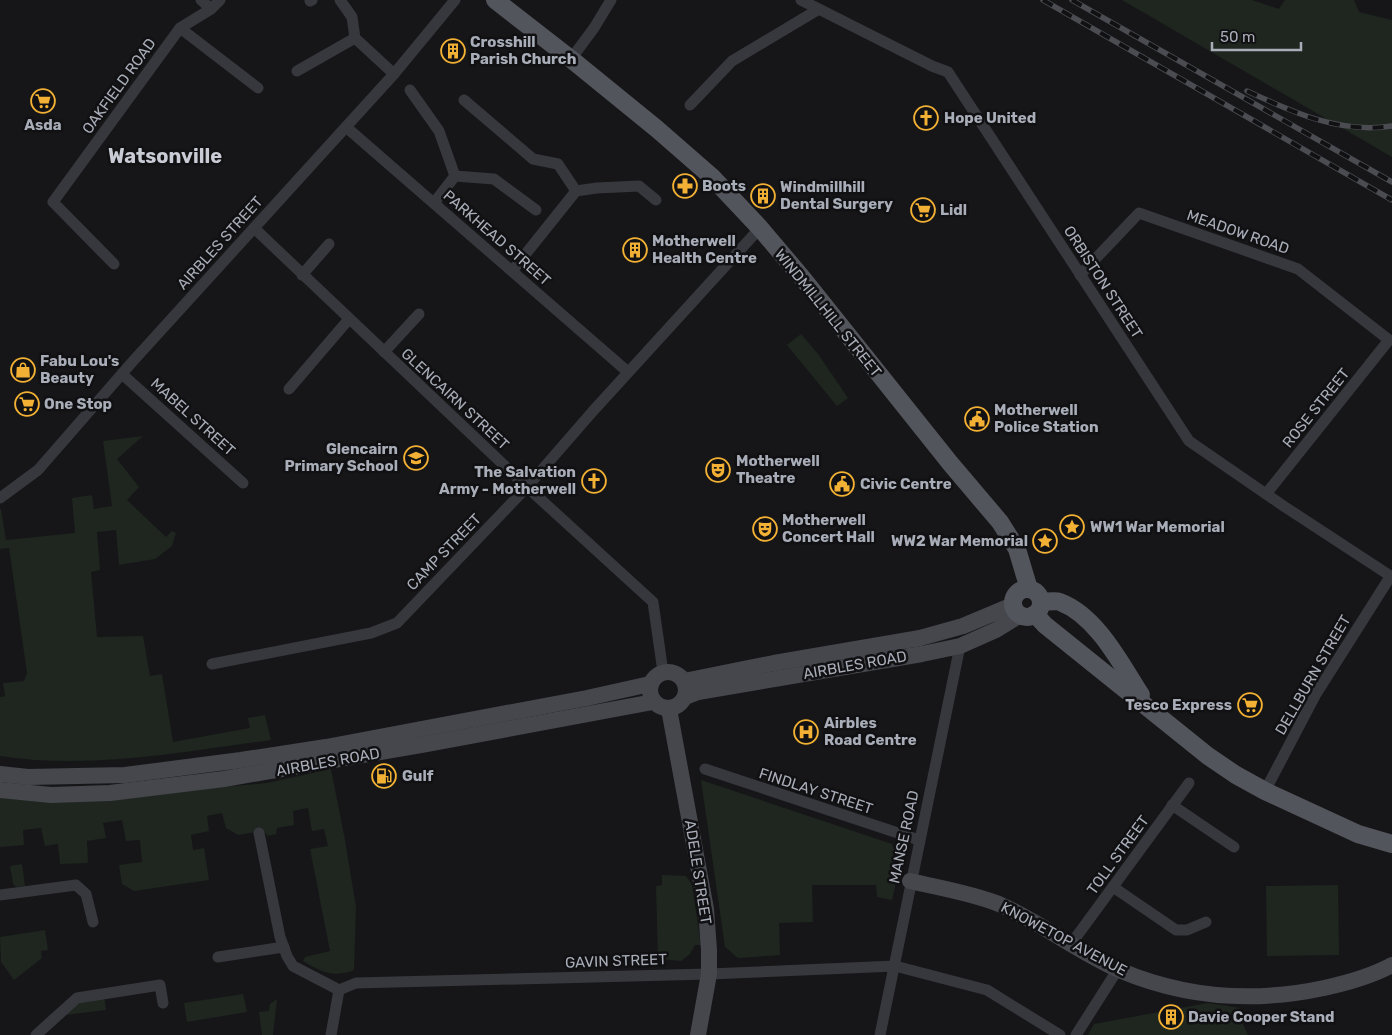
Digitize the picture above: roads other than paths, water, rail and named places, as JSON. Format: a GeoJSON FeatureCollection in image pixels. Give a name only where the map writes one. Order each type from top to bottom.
{"type":"FeatureCollection","features":[{"type":"Feature","properties":{"kind":"main road","name":"WINDMILLHILL STREET"},"geometry":{"type":"LineString","coordinates":[[495,0],[571,58],[657,129],[712,177],[760,228],[1000,522],[1017,549],[1026,603],[1045,625],[1208,756],[1236,775],[1265,791],[1358,834],[1392,844]]}},
{"type":"Feature","properties":{"kind":"main road","name":"WINDMILLHILL STREET"},"geometry":{"type":"LineString","coordinates":[[1026,603],[1059,602],[1082,614],[1102,637],[1151,709]]}},
{"type":"Feature","properties":{"kind":"main road","name":"AIRBLES ROAD"},"geometry":{"type":"LineString","coordinates":[[669,709],[698,692],[960,646],[996,630],[1026,603]]}},
{"type":"Feature","properties":{"kind":"main road","name":"AIRBLES ROAD"},"geometry":{"type":"LineString","coordinates":[[684,681],[774,663],[920,638],[962,626],[1026,603]]}},
{"type":"Feature","properties":{"kind":"main road"},"geometry":{"type":"LineString","coordinates":[[669,709],[659,707],[653,702],[650,695],[650,684],[656,676],[663,672],[677,674],[684,681],[686,688],[685,698]]}},
{"type":"Feature","properties":{"kind":"main road","name":"AIRBLES ROAD"},"geometry":{"type":"LineString","coordinates":[[0,774],[37,777],[125,775],[241,760],[326,747],[587,698],[650,684]]}},
{"type":"Feature","properties":{"kind":"main road","name":"AIRBLES ROAD"},"geometry":{"type":"LineString","coordinates":[[0,790],[51,795],[110,793],[224,779],[653,702]]}},
{"type":"Feature","properties":{"kind":"main road","name":"ADELE STREET"},"geometry":{"type":"LineString","coordinates":[[669,709],[706,909],[709,974],[698,1035]]}},
{"type":"Feature","properties":{"kind":"main road","name":"KNOWETOP AVENUE"},"geometry":{"type":"LineString","coordinates":[[910,881],[999,904],[1118,969],[1148,981],[1199,994],[1250,997],[1311,991],[1345,984],[1392,965]]}},
{"type":"Feature","properties":{"kind":"street"},"geometry":{"type":"LineString","coordinates":[[202,0],[211,9]]}},
{"type":"Feature","properties":{"kind":"street","name":"OAKFIELD ROAD"},"geometry":{"type":"LineString","coordinates":[[114,264],[53,202],[180,28],[211,9],[220,0]]}},
{"type":"Feature","properties":{"kind":"street"},"geometry":{"type":"LineString","coordinates":[[340,0],[352,17],[354,38],[394,74]]}},
{"type":"Feature","properties":{"kind":"street","name":"AIRBLES STREET"},"geometry":{"type":"LineString","coordinates":[[0,498],[38,470],[122,374],[394,74],[455,0]]}},
{"type":"Feature","properties":{"kind":"street"},"geometry":{"type":"LineString","coordinates":[[571,58],[594,28],[611,0]]}},
{"type":"Feature","properties":{"kind":"street","name":"ORBISTON STREET"},"geometry":{"type":"LineString","coordinates":[[801,0],[932,66],[948,72],[1189,441],[1391,577]]}},
{"type":"Feature","properties":{"kind":"street"},"geometry":{"type":"LineString","coordinates":[[690,105],[732,61],[819,9]]}},
{"type":"Feature","properties":{"kind":"street"},"geometry":{"type":"LineString","coordinates":[[180,28],[258,88]]}},
{"type":"Feature","properties":{"kind":"street"},"geometry":{"type":"LineString","coordinates":[[297,71],[354,38]]}},
{"type":"Feature","properties":{"kind":"street"},"geometry":{"type":"LineString","coordinates":[[410,90],[439,131],[456,176]]}},
{"type":"Feature","properties":{"kind":"street"},"geometry":{"type":"LineString","coordinates":[[464,100],[533,159],[558,164],[576,192]]}},
{"type":"Feature","properties":{"kind":"street","name":"PARKHEAD STREET"},"geometry":{"type":"LineString","coordinates":[[346,127],[628,372]]}},
{"type":"Feature","properties":{"kind":"street"},"geometry":{"type":"LineString","coordinates":[[434,204],[456,176]]}},
{"type":"Feature","properties":{"kind":"street"},"geometry":{"type":"LineString","coordinates":[[456,176],[494,179],[536,210]]}},
{"type":"Feature","properties":{"kind":"street"},"geometry":{"type":"LineString","coordinates":[[512,271],[576,192],[597,188],[639,186],[656,200]]}},
{"type":"Feature","properties":{"kind":"street","name":"MEADOW ROAD"},"geometry":{"type":"LineString","coordinates":[[1080,275],[1140,213],[1298,269],[1389,340]]}},
{"type":"Feature","properties":{"kind":"street","name":"GLENCAIRN STREET"},"geometry":{"type":"LineString","coordinates":[[254,228],[527,488],[653,602],[663,672]]}},
{"type":"Feature","properties":{"kind":"street","name":"CAMP STREET"},"geometry":{"type":"LineString","coordinates":[[212,664],[371,633],[397,623],[527,488],[628,372],[760,228]]}},
{"type":"Feature","properties":{"kind":"street"},"geometry":{"type":"LineString","coordinates":[[302,275],[329,244]]}},
{"type":"Feature","properties":{"kind":"street"},"geometry":{"type":"LineString","coordinates":[[384,352],[419,314]]}},
{"type":"Feature","properties":{"kind":"street"},"geometry":{"type":"LineString","coordinates":[[289,389],[348,319]]}},
{"type":"Feature","properties":{"kind":"street","name":"ROSE STREET"},"geometry":{"type":"LineString","coordinates":[[1266,494],[1389,340]]}},
{"type":"Feature","properties":{"kind":"street","name":"MABEL STREET"},"geometry":{"type":"LineString","coordinates":[[122,374],[243,483]]}},
{"type":"Feature","properties":{"kind":"street","name":"DELLBURN STREET"},"geometry":{"type":"LineString","coordinates":[[1265,791],[1316,694],[1391,577]]}},
{"type":"Feature","properties":{"kind":"street","name":"MANSE ROAD"},"geometry":{"type":"LineString","coordinates":[[880,1035],[895,966],[910,881],[960,646]]}},
{"type":"Feature","properties":{"kind":"street","name":"FINDLAY STREET"},"geometry":{"type":"LineString","coordinates":[[704,769],[919,840]]}},
{"type":"Feature","properties":{"kind":"street","name":"TOLL STREET"},"geometry":{"type":"LineString","coordinates":[[1071,944],[1189,783]]}},
{"type":"Feature","properties":{"kind":"street"},"geometry":{"type":"LineString","coordinates":[[1172,805],[1234,847]]}},
{"type":"Feature","properties":{"kind":"street"},"geometry":{"type":"LineString","coordinates":[[259,833],[287,956],[293,966],[339,990],[331,1035]]}},
{"type":"Feature","properties":{"kind":"street"},"geometry":{"type":"LineString","coordinates":[[0,895],[76,885],[86,894],[94,922]]}},
{"type":"Feature","properties":{"kind":"street"},"geometry":{"type":"LineString","coordinates":[[1113,887],[1176,930],[1187,930],[1206,922]]}},
{"type":"Feature","properties":{"kind":"street"},"geometry":{"type":"LineString","coordinates":[[218,957],[284,947]]}},
{"type":"Feature","properties":{"kind":"street","name":"GAVIN STREET"},"geometry":{"type":"LineString","coordinates":[[339,990],[356,984],[709,974],[895,966],[987,990],[1060,1035]]}},
{"type":"Feature","properties":{"kind":"street"},"geometry":{"type":"LineString","coordinates":[[1076,1035],[1118,969]]}},
{"type":"Feature","properties":{"kind":"street"},"geometry":{"type":"LineString","coordinates":[[36,1035],[77,998],[160,984],[163,1003]]}},
{"type":"Feature","properties":{"kind":"railway"},"geometry":{"type":"LineString","coordinates":[[1043,0],[1392,200]]}},
{"type":"Feature","properties":{"kind":"railway"},"geometry":{"type":"LineString","coordinates":[[1072,0],[1392,182]]}},
{"type":"Feature","properties":{"kind":"railway"},"geometry":{"type":"LineString","coordinates":[[1247,91],[1299,113],[1335,124],[1373,128],[1392,126]]}},
{"type":"Feature","properties":{"kind":"place","name":"Crosshill Parish Church"},"geometry":{"type":"Point","coordinates":[453,51]}},
{"type":"Feature","properties":{"kind":"place","name":"Asda"},"geometry":{"type":"Point","coordinates":[43,101]}},
{"type":"Feature","properties":{"kind":"place","name":"Hope United"},"geometry":{"type":"Point","coordinates":[926,118]}},
{"type":"Feature","properties":{"kind":"place","name":"Boots"},"geometry":{"type":"Point","coordinates":[685,186]}},
{"type":"Feature","properties":{"kind":"place","name":"Windmillhill Dental Surgery"},"geometry":{"type":"Point","coordinates":[763,196]}},
{"type":"Feature","properties":{"kind":"place","name":"Lidl"},"geometry":{"type":"Point","coordinates":[923,210]}},
{"type":"Feature","properties":{"kind":"place","name":"Motherwell Health Centre"},"geometry":{"type":"Point","coordinates":[635,250]}},
{"type":"Feature","properties":{"kind":"place","name":"Fabu Lou's Beauty"},"geometry":{"type":"Point","coordinates":[23,370]}},
{"type":"Feature","properties":{"kind":"place","name":"One Stop"},"geometry":{"type":"Point","coordinates":[27,404]}},
{"type":"Feature","properties":{"kind":"place","name":"Motherwell Police Station"},"geometry":{"type":"Point","coordinates":[977,419]}},
{"type":"Feature","properties":{"kind":"place","name":"Glencairn Primary School"},"geometry":{"type":"Point","coordinates":[416,458]}},
{"type":"Feature","properties":{"kind":"place","name":"Motherwell Theatre"},"geometry":{"type":"Point","coordinates":[718,470]}},
{"type":"Feature","properties":{"kind":"place","name":"The Salvation Army - Motherwell"},"geometry":{"type":"Point","coordinates":[594,481]}},
{"type":"Feature","properties":{"kind":"place","name":"Civic Centre"},"geometry":{"type":"Point","coordinates":[842,484]}},
{"type":"Feature","properties":{"kind":"place","name":"WW1 War Memorial"},"geometry":{"type":"Point","coordinates":[1072,527]}},
{"type":"Feature","properties":{"kind":"place","name":"Motherwell Concert Hall"},"geometry":{"type":"Point","coordinates":[765,529]}},
{"type":"Feature","properties":{"kind":"place","name":"WW2 War Memorial"},"geometry":{"type":"Point","coordinates":[1045,541]}},
{"type":"Feature","properties":{"kind":"place","name":"Tesco Express"},"geometry":{"type":"Point","coordinates":[1250,705]}},
{"type":"Feature","properties":{"kind":"place","name":"Airbles Road Centre"},"geometry":{"type":"Point","coordinates":[806,732]}},
{"type":"Feature","properties":{"kind":"place","name":"Gulf"},"geometry":{"type":"Point","coordinates":[384,776]}},
{"type":"Feature","properties":{"kind":"place","name":"Davie Cooper Stand"},"geometry":{"type":"Point","coordinates":[1171,1017]}},
{"type":"Feature","properties":{"kind":"district","name":"Watsonville"},"geometry":{"type":"Point","coordinates":[165,156]}}]}
